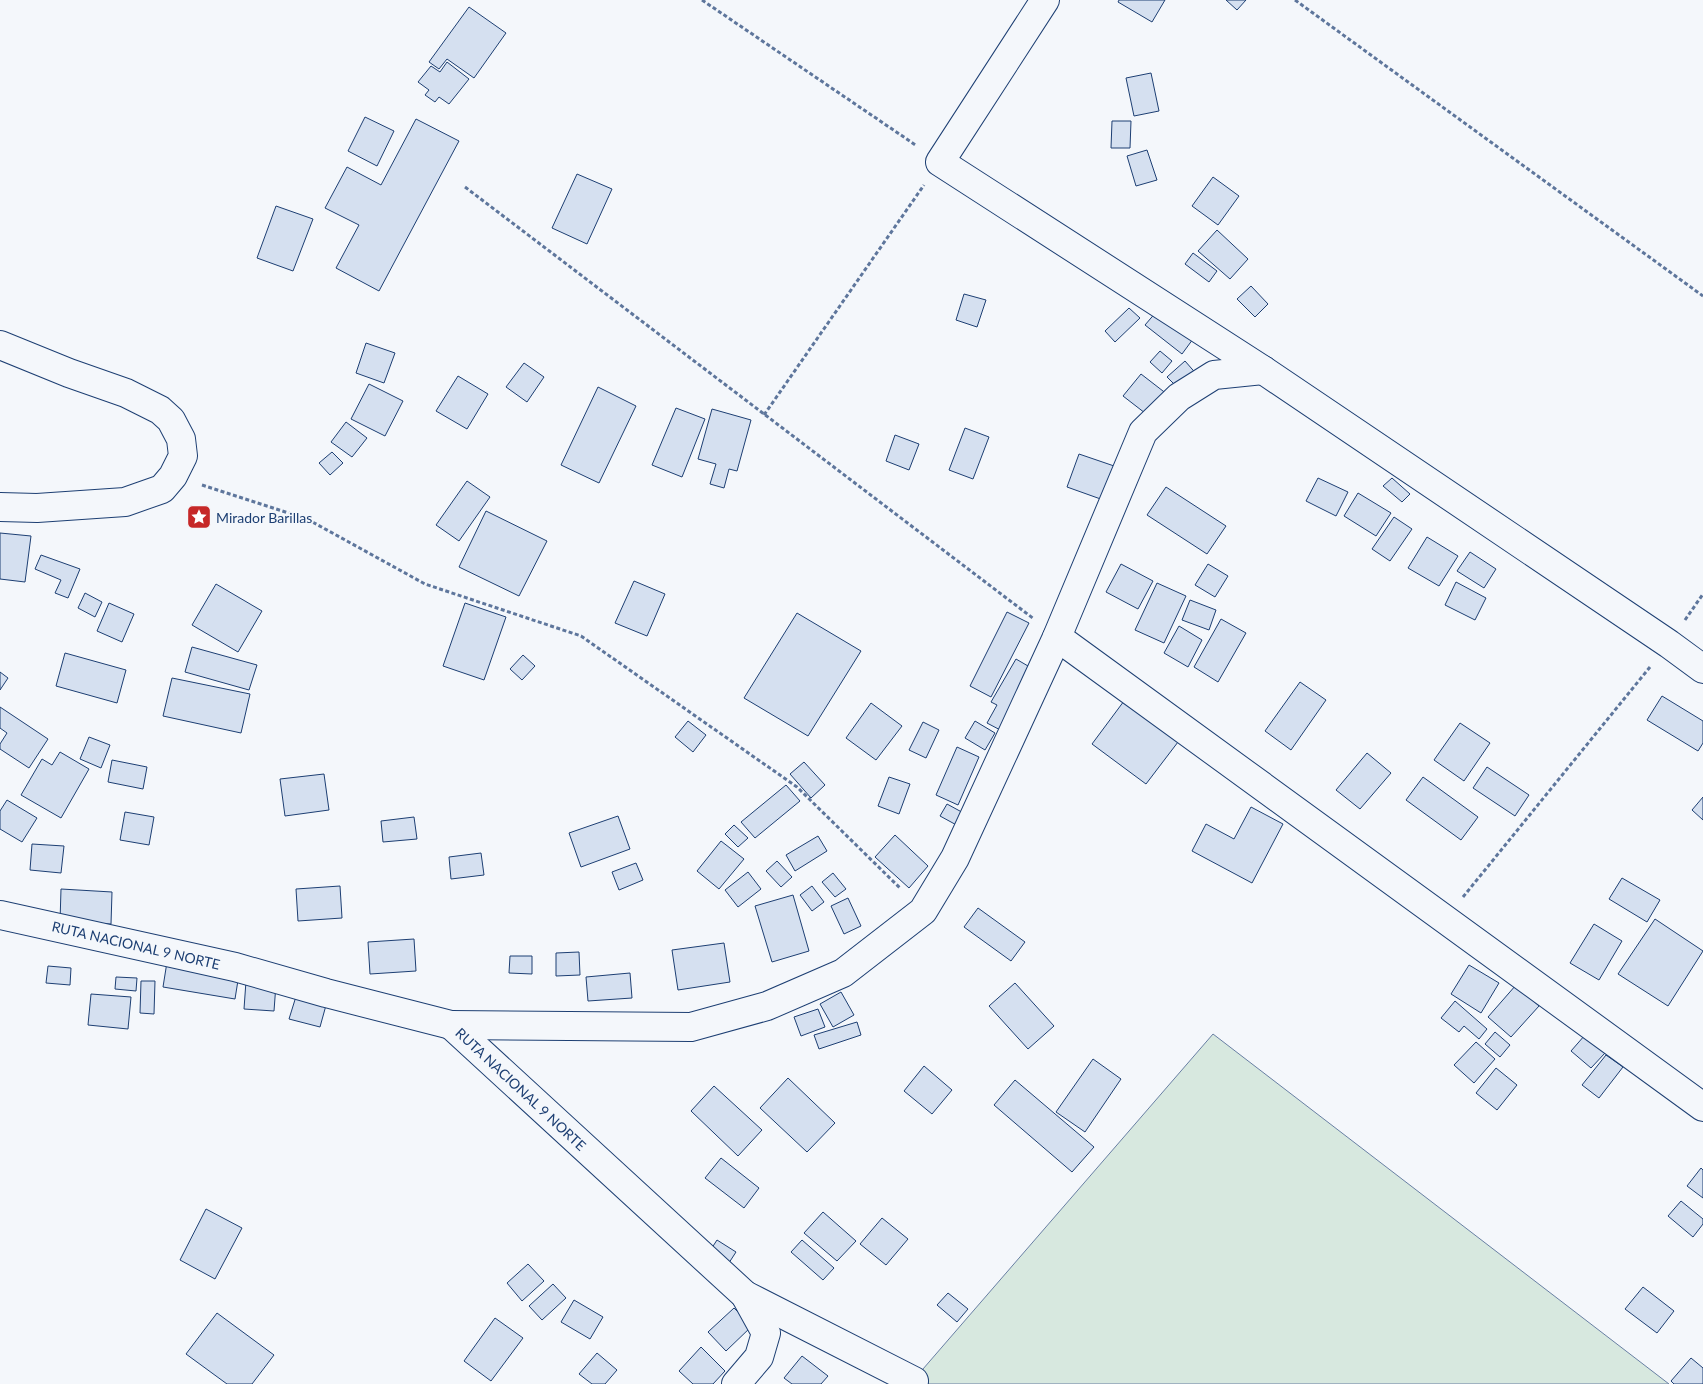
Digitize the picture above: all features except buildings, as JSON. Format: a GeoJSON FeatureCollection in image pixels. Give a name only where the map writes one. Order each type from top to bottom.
{"type":"FeatureCollection","features":[{"type":"Feature","properties":{"kind":"street"},"geometry":{"type":"LineString","coordinates":[[1045,0],[940,162],[1263,370],[1669,644],[1703,669]]}},
{"type":"Feature","properties":{"kind":"street"},"geometry":{"type":"LineString","coordinates":[[0,345],[69,373],[126,393],[160,410],[171,420],[181,438],[183,456],[173,476],[162,488],[125,502],[37,508],[0,507]]}},
{"type":"Feature","properties":{"kind":"street"},"geometry":{"type":"LineString","coordinates":[[451,1025],[691,1027],[767,1006],[843,973],[923,911],[955,858],[1057,637],[1143,432],[1179,397],[1214,375],[1263,370]]}},
{"type":"Feature","properties":{"kind":"street"},"geometry":{"type":"LineString","coordinates":[[1057,637],[1703,1107]]}},
{"type":"Feature","properties":{"kind":"street","name":"RUTA NACIONAL 9 NORTE"},"geometry":{"type":"LineString","coordinates":[[0,914],[235,967],[326,993],[451,1025],[745,1295],[766,1333],[759,1357],[736,1384]]}},
{"type":"Feature","properties":{"kind":"street"},"geometry":{"type":"LineString","coordinates":[[745,1295],[914,1381]]}},
{"type":"Feature","properties":{"kind":"path"},"geometry":{"type":"LineString","coordinates":[[702,0],[940,162],[764,415]]}},
{"type":"Feature","properties":{"kind":"path"},"geometry":{"type":"LineString","coordinates":[[1295,0],[1703,296]]}},
{"type":"Feature","properties":{"kind":"path"},"geometry":{"type":"LineString","coordinates":[[465,187],[1057,637]]}},
{"type":"Feature","properties":{"kind":"path"},"geometry":{"type":"LineString","coordinates":[[173,476],[307,520],[425,584],[581,636],[797,787],[923,911]]}},
{"type":"Feature","properties":{"kind":"path"},"geometry":{"type":"LineString","coordinates":[[1446,920],[1669,644]]}},
{"type":"Feature","properties":{"kind":"shaded area"},"geometry":{"type":"Polygon","coordinates":[[[1213,1034],[1669,1384],[910,1384],[1213,1034]]]}},
{"type":"Feature","properties":{"kind":"place","name":"Mirador Barillas"},"geometry":{"type":"Point","coordinates":[199,517]}}]}
